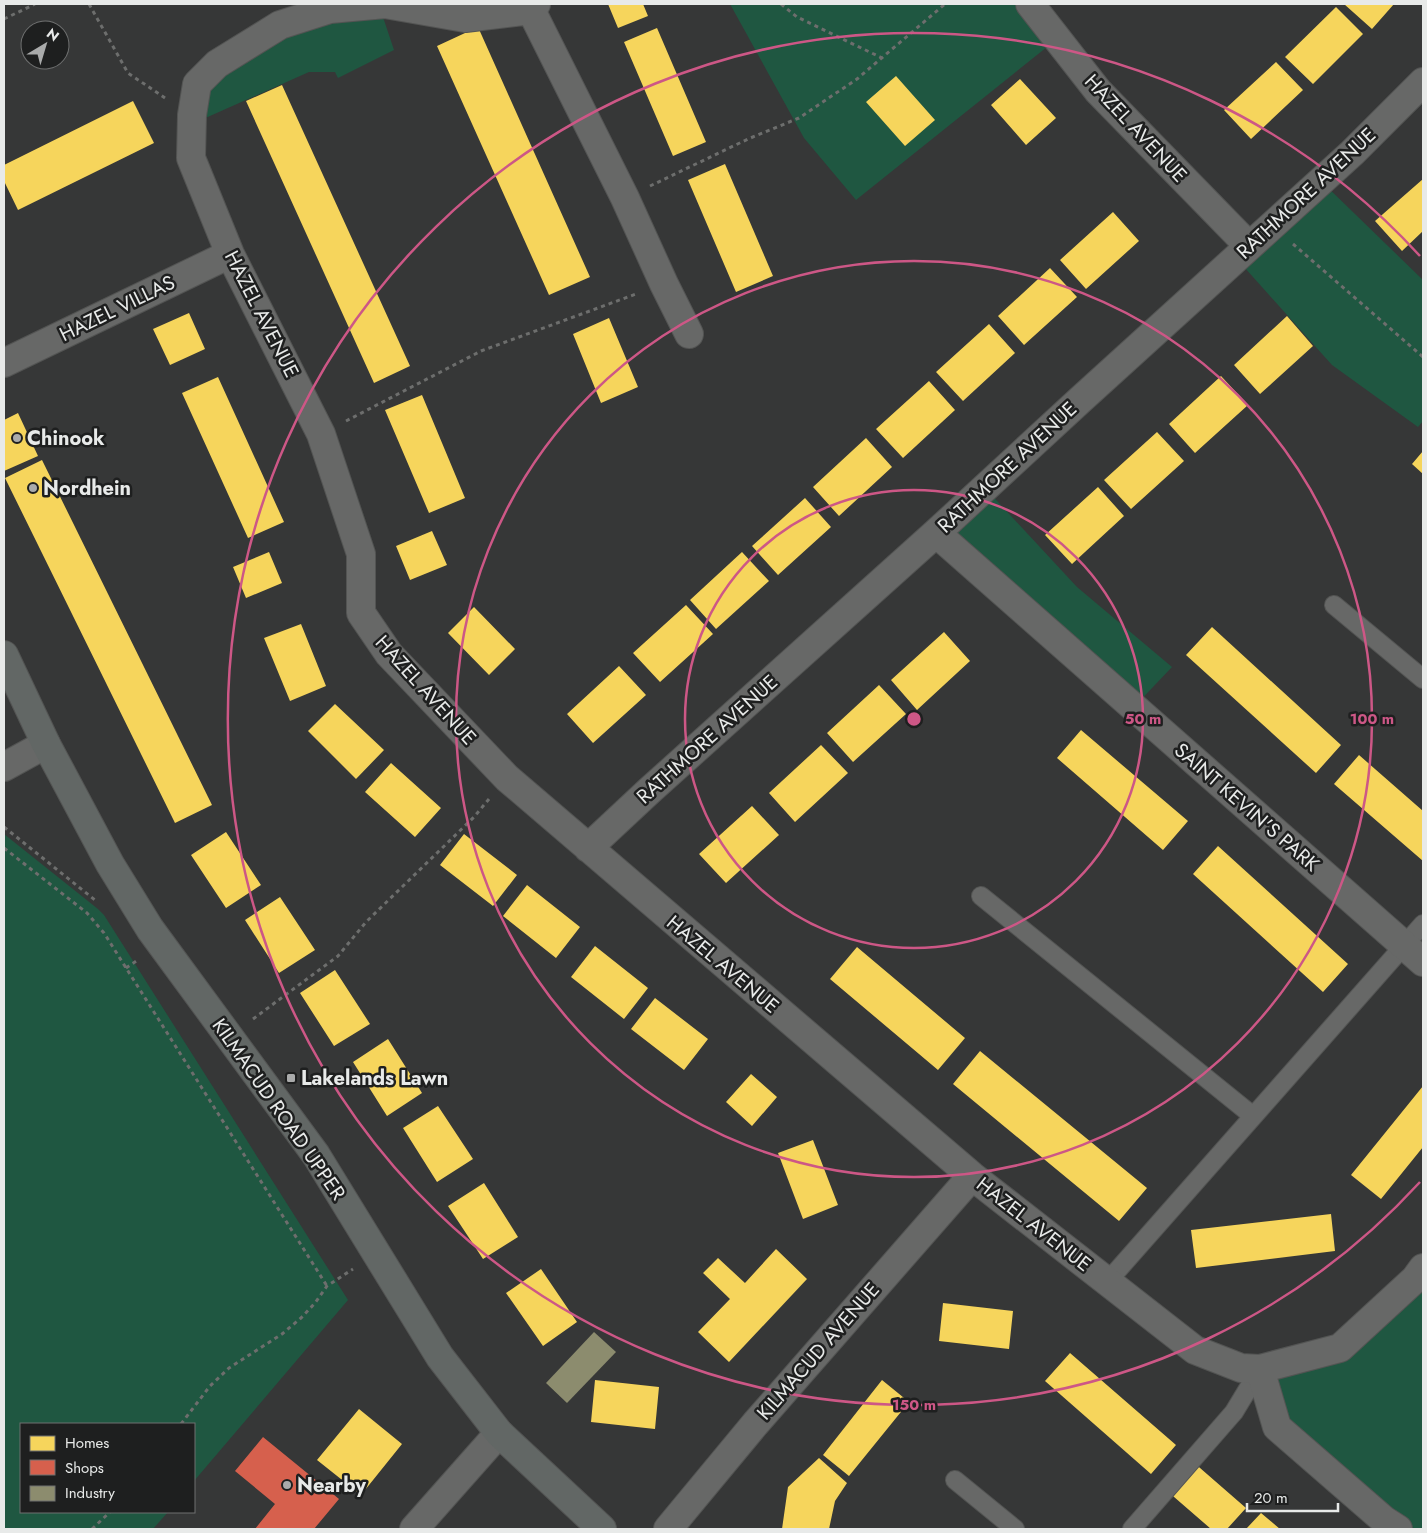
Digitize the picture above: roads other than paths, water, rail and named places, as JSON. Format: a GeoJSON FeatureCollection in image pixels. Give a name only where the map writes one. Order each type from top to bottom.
{"type":"FeatureCollection","features":[{"type":"Feature","properties":{"kind":"street","name":"HAZEL AVENUE"},"geometry":{"type":"LineString","coordinates":[[689,334],[533,7],[465,18],[385,4],[330,9],[280,25],[217,64],[197,84],[192,115],[190,158],[230,254],[322,434],[361,554],[361,613],[389,654],[508,778],[972,1176],[1195,1350],[1241,1368],[1260,1369]]}},
{"type":"Feature","properties":{"kind":"street","name":"HAZEL AVENUE"},"geometry":{"type":"LineString","coordinates":[[1030,4],[1098,91],[1249,246]]}},
{"type":"Feature","properties":{"kind":"street","name":"RATHMORE AVENUE"},"geometry":{"type":"LineString","coordinates":[[588,848],[1352,153],[1423,82]]}},
{"type":"Feature","properties":{"kind":"street","name":"HAZEL VILLAS"},"geometry":{"type":"LineString","coordinates":[[4,363],[230,254]]}},
{"type":"Feature","properties":{"kind":"street","name":"SAINT KEVIN'S PARK"},"geometry":{"type":"LineString","coordinates":[[936,533],[1414,953]]}},
{"type":"Feature","properties":{"kind":"street","name":"KILMACUD ROAD UPPER"},"geometry":{"type":"LineString","coordinates":[[4,655],[46,744],[110,864],[150,929],[316,1155],[440,1357],[499,1433],[602,1529]]}},
{"type":"Feature","properties":{"kind":"street"},"geometry":{"type":"LineString","coordinates":[[4,767],[46,744]]}},
{"type":"Feature","properties":{"kind":"street","name":"KILMACUD AVENUE"},"geometry":{"type":"LineString","coordinates":[[668,1529],[755,1424],[972,1176]]}},
{"type":"Feature","properties":{"kind":"street"},"geometry":{"type":"LineString","coordinates":[[1398,1529],[1384,1520],[1277,1427],[1260,1369],[1340,1348],[1420,1278]]}},
{"type":"Feature","properties":{"kind":"street"},"geometry":{"type":"LineString","coordinates":[[414,1529],[499,1433]]}},
{"type":"Feature","properties":{"kind":"lane"},"geometry":{"type":"LineString","coordinates":[[1334,605],[1423,679]]}},
{"type":"Feature","properties":{"kind":"lane"},"geometry":{"type":"LineString","coordinates":[[981,896],[1253,1116]]}},
{"type":"Feature","properties":{"kind":"lane"},"geometry":{"type":"LineString","coordinates":[[1108,1281],[1253,1116],[1414,953],[1423,924]]}},
{"type":"Feature","properties":{"kind":"lane"},"geometry":{"type":"LineString","coordinates":[[1132,1529],[1234,1412],[1260,1369]]}},
{"type":"Feature","properties":{"kind":"lane"},"geometry":{"type":"LineString","coordinates":[[955,1480],[1015,1529]]}},
{"type":"Feature","properties":{"kind":"place","name":"Chinook"},"geometry":{"type":"Point","coordinates":[17,438]}},
{"type":"Feature","properties":{"kind":"place","name":"Nordhein"},"geometry":{"type":"Point","coordinates":[33,488]}},
{"type":"Feature","properties":{"kind":"place","name":"Lakelands Lawn"},"geometry":{"type":"Point","coordinates":[291,1078]}},
{"type":"Feature","properties":{"kind":"place","name":"Nearby"},"geometry":{"type":"Point","coordinates":[287,1485]}}]}
